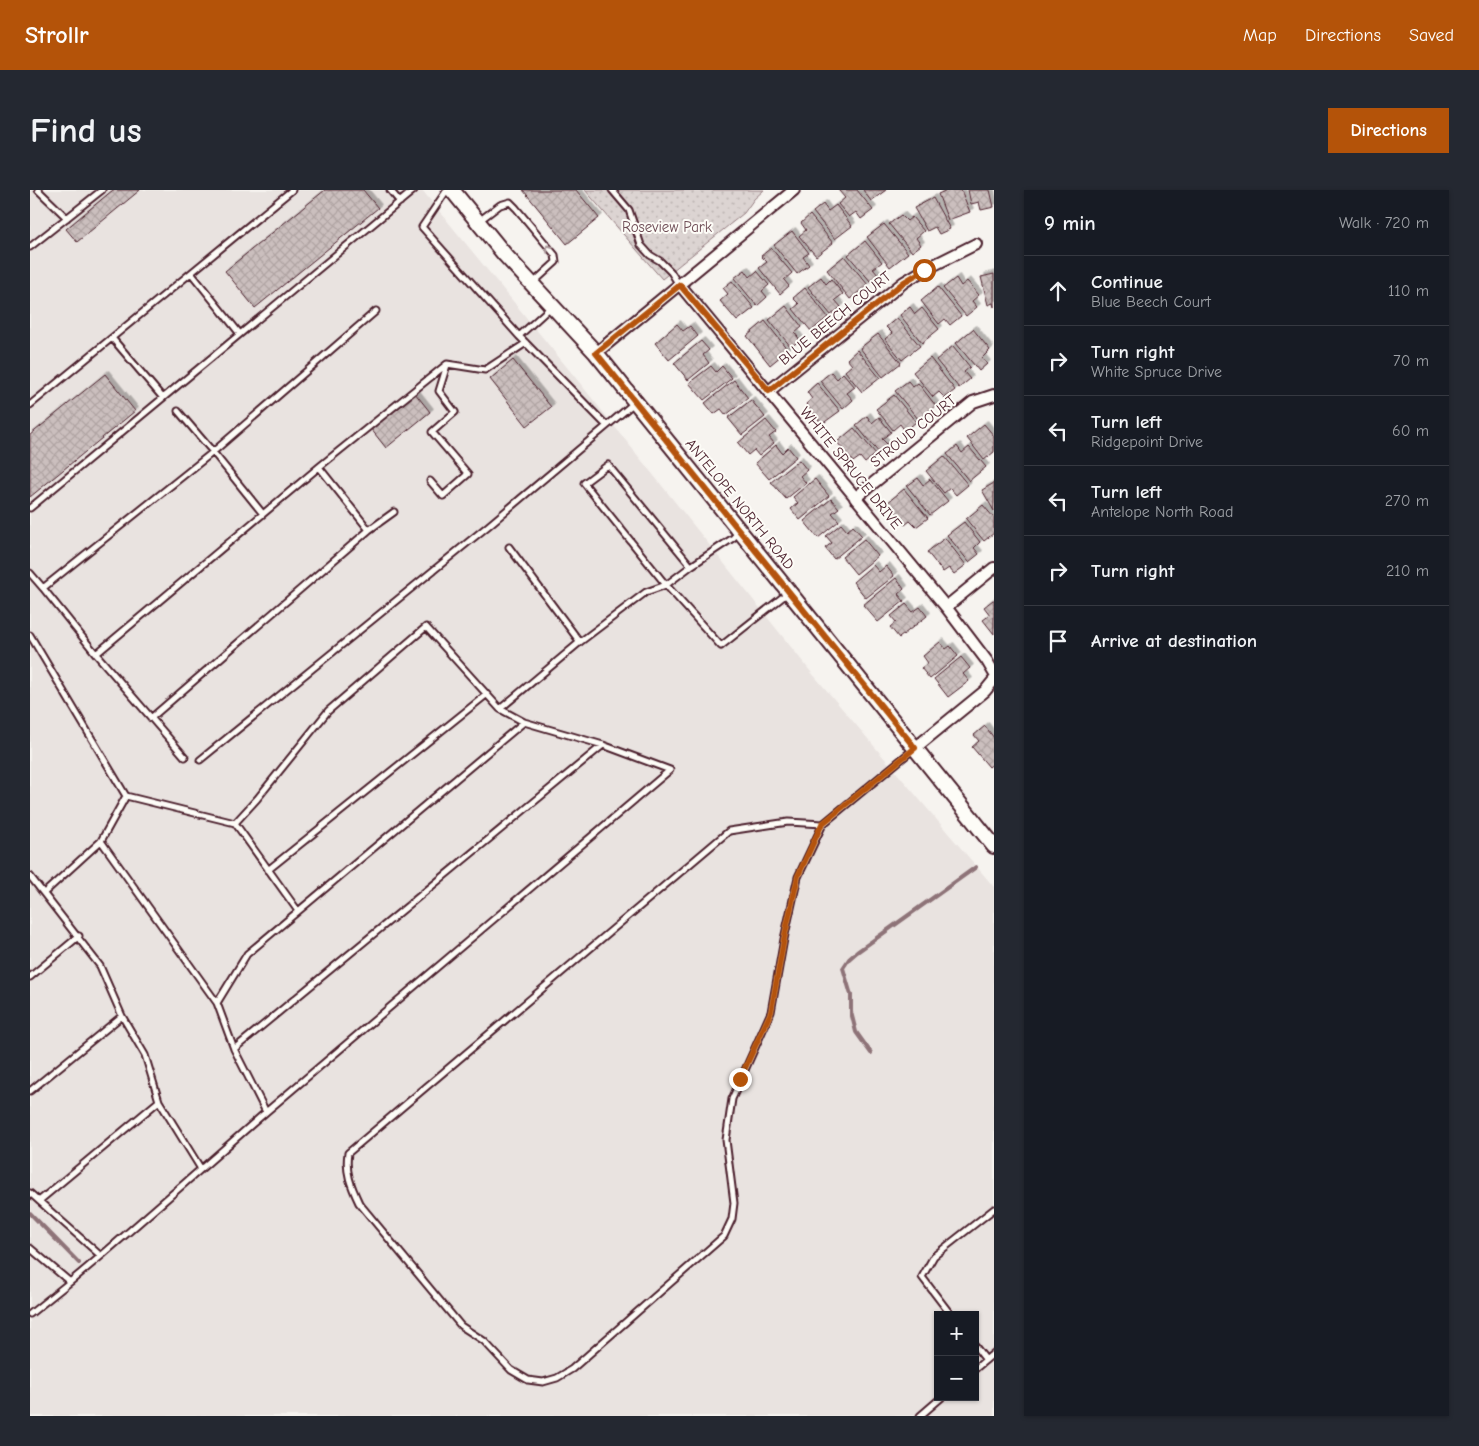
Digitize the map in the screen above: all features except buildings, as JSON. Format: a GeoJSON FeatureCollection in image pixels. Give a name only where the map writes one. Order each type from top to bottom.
{"type":"FeatureCollection","features":[{"type":"Feature","properties":{"kind":"main road","name":"ANTELOPE NORTH ROAD"},"geometry":{"type":"LineString","coordinates":[[452,190],[532,284],[596,353],[994,846]]}},
{"type":"Feature","properties":{"kind":"street"},"geometry":{"type":"LineString","coordinates":[[596,353],[794,190]]}},
{"type":"Feature","properties":{"kind":"street","name":"BLUE BEECH COURT"},"geometry":{"type":"LineString","coordinates":[[769,391],[904,282],[976,244]]}},
{"type":"Feature","properties":{"kind":"street","name":"WHITE SPRUCE DRIVE"},"geometry":{"type":"LineString","coordinates":[[680,285],[946,607],[988,660],[994,673]]}},
{"type":"Feature","properties":{"kind":"street","name":"STROUD COURT"},"geometry":{"type":"LineString","coordinates":[[855,498],[973,402],[994,395]]}},
{"type":"Feature","properties":{"kind":"street"},"geometry":{"type":"LineString","coordinates":[[946,607],[994,568]]}},
{"type":"Feature","properties":{"kind":"street"},"geometry":{"type":"LineString","coordinates":[[915,748],[985,691],[994,680]]}},
{"type":"Feature","properties":{"kind":"lane"},"geometry":{"type":"LineString","coordinates":[[38,190],[67,218]]}},
{"type":"Feature","properties":{"kind":"lane"},"geometry":{"type":"LineString","coordinates":[[30,247],[102,190]]}},
{"type":"Feature","properties":{"kind":"lane"},"geometry":{"type":"LineString","coordinates":[[30,405],[292,190]]}},
{"type":"Feature","properties":{"kind":"lane"},"geometry":{"type":"LineString","coordinates":[[390,190],[400,202]]}},
{"type":"Feature","properties":{"kind":"lane"},"geometry":{"type":"LineString","coordinates":[[30,508],[414,190]]}},
{"type":"Feature","properties":{"kind":"lane"},"geometry":{"type":"LineString","coordinates":[[447,190],[422,227],[519,336],[606,425]]}},
{"type":"Feature","properties":{"kind":"lane"},"geometry":{"type":"LineString","coordinates":[[612,190],[629,210],[641,245],[671,272],[680,285]]}},
{"type":"Feature","properties":{"kind":"lane"},"geometry":{"type":"LineString","coordinates":[[478,222],[504,202],[510,202],[516,208],[555,255],[556,262],[532,284]]}},
{"type":"Feature","properties":{"kind":"lane"},"geometry":{"type":"LineString","coordinates":[[191,273],[240,334]]}},
{"type":"Feature","properties":{"kind":"lane"},"geometry":{"type":"LineString","coordinates":[[519,336],[552,306]]}},
{"type":"Feature","properties":{"kind":"lane"},"geometry":{"type":"LineString","coordinates":[[43,588],[213,452],[376,311]]}},
{"type":"Feature","properties":{"kind":"lane"},"geometry":{"type":"LineString","coordinates":[[112,338],[163,398]]}},
{"type":"Feature","properties":{"kind":"lane"},"geometry":{"type":"LineString","coordinates":[[96,654],[319,467],[447,364],[485,370],[526,343]]}},
{"type":"Feature","properties":{"kind":"lane"},"geometry":{"type":"LineString","coordinates":[[430,481],[443,496],[468,474],[432,432],[454,412],[439,391],[447,364]]}},
{"type":"Feature","properties":{"kind":"lane"},"geometry":{"type":"LineString","coordinates":[[200,760],[488,526],[635,401]]}},
{"type":"Feature","properties":{"kind":"lane"},"geometry":{"type":"LineString","coordinates":[[178,411],[263,514]]}},
{"type":"Feature","properties":{"kind":"lane"},"geometry":{"type":"LineString","coordinates":[[691,566],[608,465],[584,483],[666,585],[721,646],[789,592]]}},
{"type":"Feature","properties":{"kind":"lane"},"geometry":{"type":"LineString","coordinates":[[319,467],[369,530]]}},
{"type":"Feature","properties":{"kind":"lane"},"geometry":{"type":"LineString","coordinates":[[151,718],[369,530],[394,512]]}},
{"type":"Feature","properties":{"kind":"lane"},"geometry":{"type":"LineString","coordinates":[[500,709],[580,642],[646,592],[666,585],[733,538],[740,531]]}},
{"type":"Feature","properties":{"kind":"lane"},"geometry":{"type":"LineString","coordinates":[[509,548],[580,642]]}},
{"type":"Feature","properties":{"kind":"lane"},"geometry":{"type":"LineString","coordinates":[[30,573],[96,654],[185,757]]}},
{"type":"Feature","properties":{"kind":"lane"},"geometry":{"type":"LineString","coordinates":[[30,1314],[101,1256],[266,1112],[670,770],[603,745],[524,722],[500,709],[486,696],[426,627],[328,711],[257,799],[234,823]]}},
{"type":"Feature","properties":{"kind":"lane"},"geometry":{"type":"LineString","coordinates":[[30,635],[126,796],[234,823],[298,911]]}},
{"type":"Feature","properties":{"kind":"lane"},"geometry":{"type":"LineString","coordinates":[[268,870],[486,696]]}},
{"type":"Feature","properties":{"kind":"lane"},"geometry":{"type":"LineString","coordinates":[[217,1004],[247,954],[524,722]]}},
{"type":"Feature","properties":{"kind":"lane"},"geometry":{"type":"LineString","coordinates":[[234,1048],[603,745]]}},
{"type":"Feature","properties":{"kind":"lane"},"geometry":{"type":"LineString","coordinates":[[822,824],[788,822],[729,831],[348,1153],[346,1164],[350,1182],[359,1203],[461,1326],[484,1341],[511,1370],[528,1380],[542,1382],[557,1378],[572,1369],[724,1236],[732,1219],[734,1203],[726,1140],[728,1117],[732,1099],[771,1012],[798,876],[822,824],[915,748]]}},
{"type":"Feature","properties":{"kind":"lane"},"geometry":{"type":"LineString","coordinates":[[44,893],[101,841],[126,796]]}},
{"type":"Feature","properties":{"kind":"lane"},"geometry":{"type":"LineString","coordinates":[[101,841],[217,1004],[234,1048],[266,1112]]}},
{"type":"Feature","properties":{"kind":"lane"},"geometry":{"type":"LineString","coordinates":[[30,876],[100,966],[122,1016],[146,1055],[159,1101],[202,1169]]}},
{"type":"Feature","properties":{"kind":"lane"},"geometry":{"type":"LineString","coordinates":[[30,977],[78,936]]}},
{"type":"Feature","properties":{"kind":"lane"},"geometry":{"type":"LineString","coordinates":[[30,1091],[122,1016]]}},
{"type":"Feature","properties":{"kind":"lane"},"geometry":{"type":"LineString","coordinates":[[39,1202],[159,1101]]}},
{"type":"Feature","properties":{"kind":"lane"},"geometry":{"type":"LineString","coordinates":[[30,1193],[101,1256]]}},
{"type":"Feature","properties":{"kind":"lane"},"geometry":{"type":"LineString","coordinates":[[948,1311],[922,1277],[934,1256],[994,1209]]}},
{"type":"Feature","properties":{"kind":"lane"},"geometry":{"type":"LineString","coordinates":[[30,1248],[70,1282]]}},
{"type":"Feature","properties":{"kind":"lane"},"geometry":{"type":"LineString","coordinates":[[979,1351],[986,1360]]}},
{"type":"Feature","properties":{"kind":"lane"},"geometry":{"type":"LineString","coordinates":[[979,1366],[994,1353]]}},
{"type":"Feature","properties":{"kind":"lane"},"geometry":{"type":"LineString","coordinates":[[920,1416],[937,1401]]}},
{"type":"Feature","properties":{"kind":"shaded area"},"geometry":{"type":"Polygon","coordinates":[[[30,190],[422,190],[579,382],[811,672],[994,887],[994,1416],[30,1416],[30,190]]]}},
{"type":"Feature","properties":{"kind":"green space","name":"Roseview Park"},"geometry":{"type":"Polygon","coordinates":[[[585,190],[764,190],[754,199],[744,213],[662,279],[585,190]]]}},
{"type":"Feature","properties":{"kind":"waterway"},"geometry":{"type":"LineString","coordinates":[[871,1053],[856,1032],[851,1012],[851,995],[843,968],[857,952],[976,867]]}},
{"type":"Feature","properties":{"kind":"waterway"},"geometry":{"type":"LineString","coordinates":[[30,1213],[79,1263]]}},
{"type":"Feature","properties":{"kind":"route"},"geometry":{"type":"LineString","coordinates":[[740,1079],[771,1012],[798,876],[822,824],[915,748],[596,353],[680,285],[769,391],[904,282],[924,270]]}}]}
